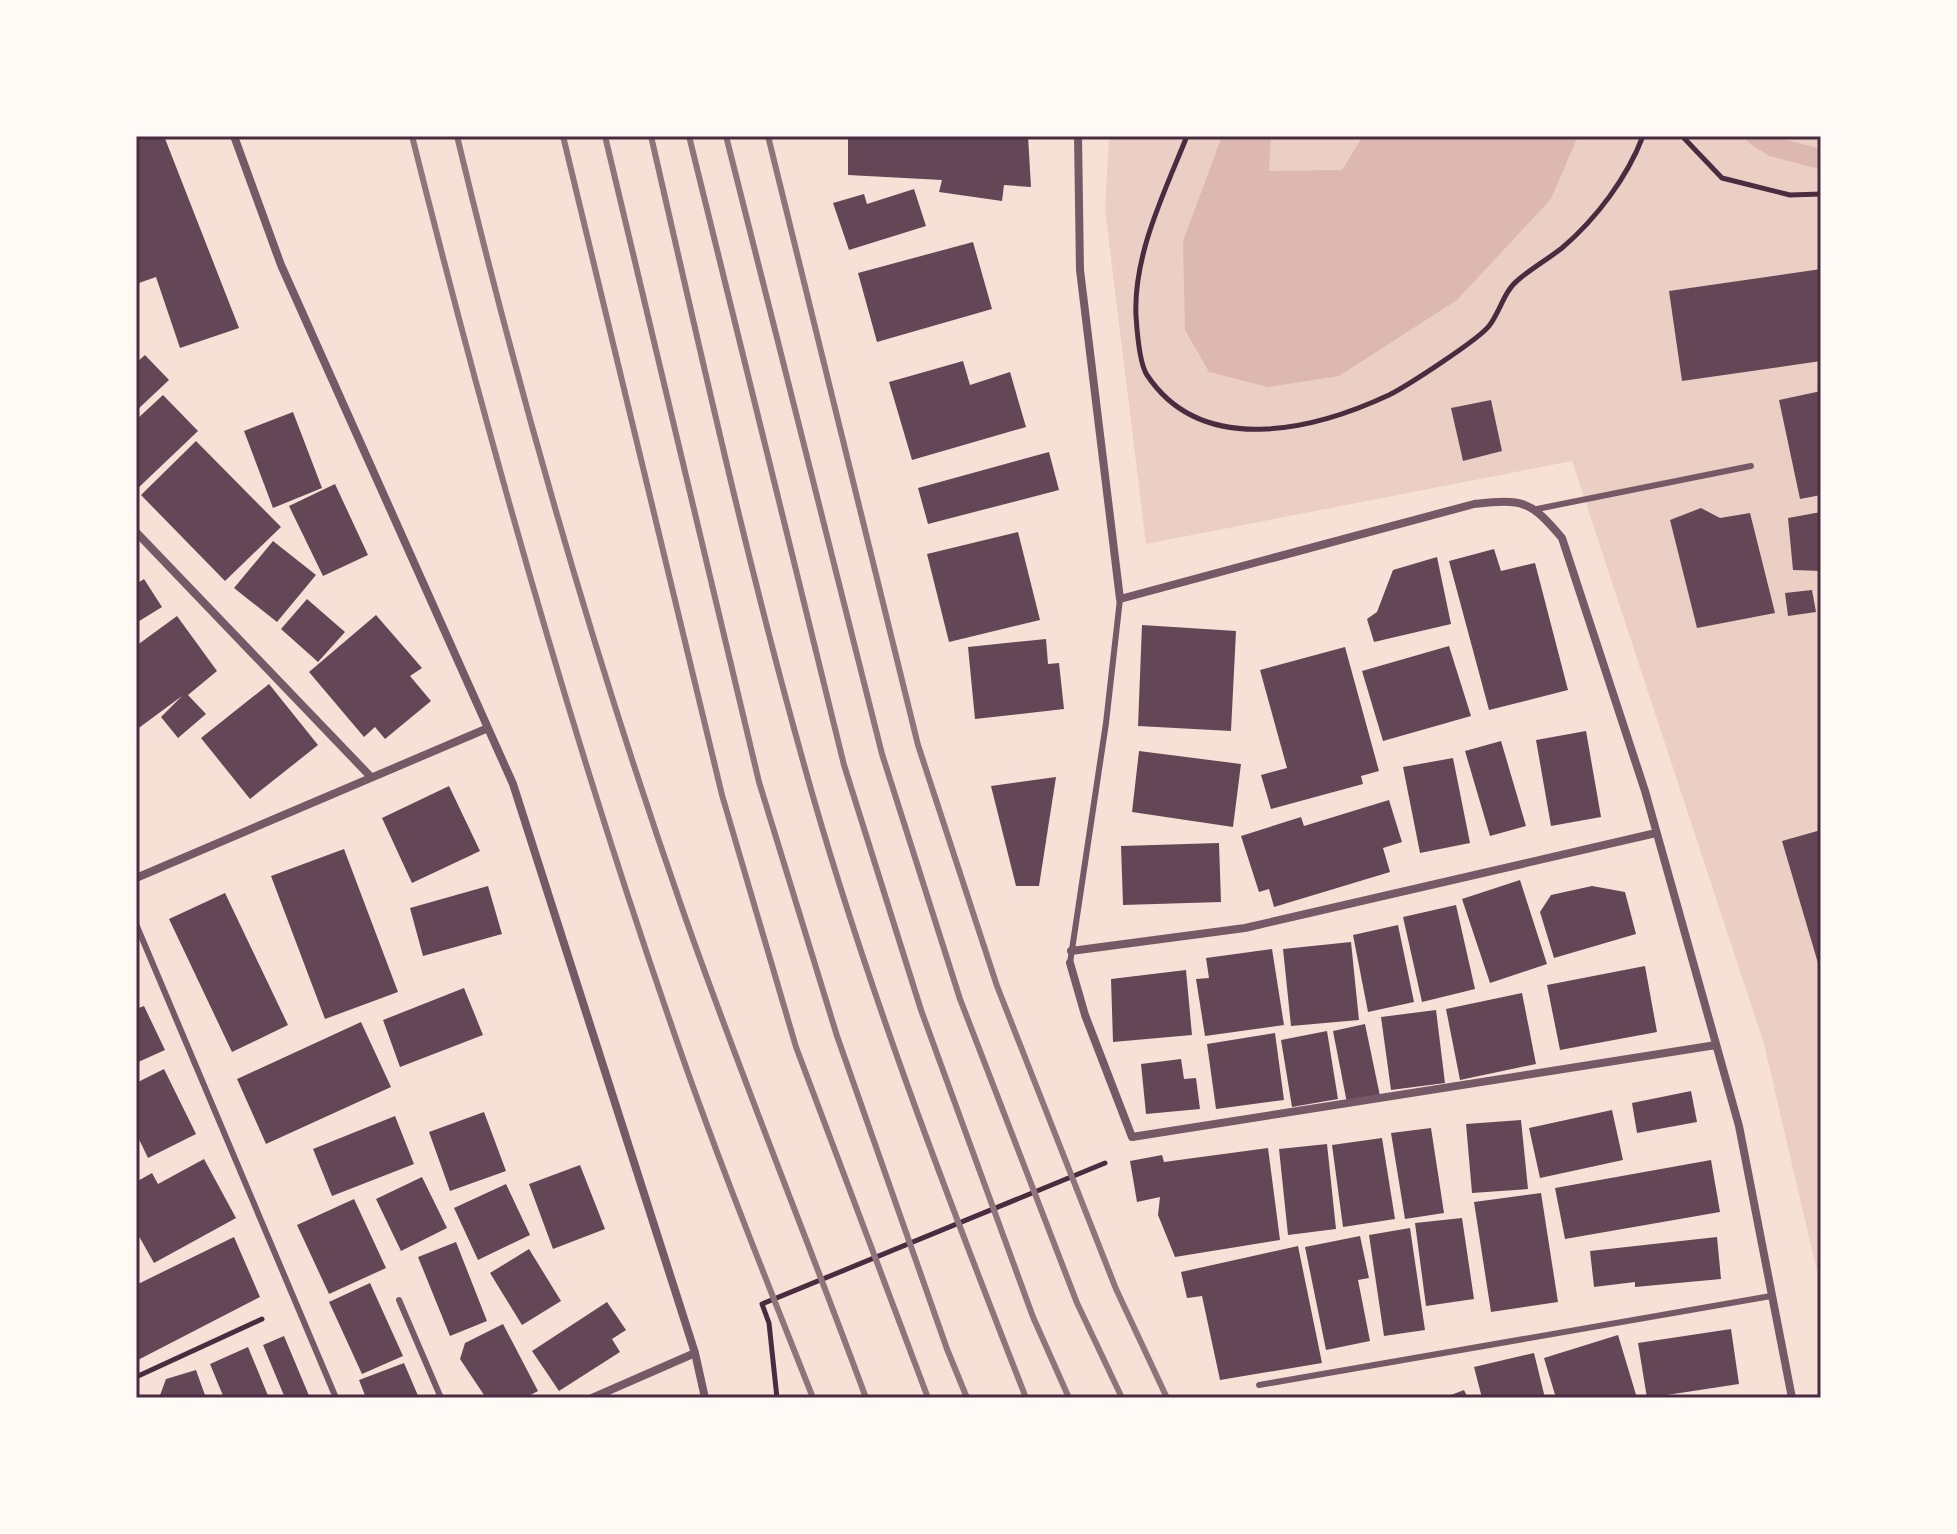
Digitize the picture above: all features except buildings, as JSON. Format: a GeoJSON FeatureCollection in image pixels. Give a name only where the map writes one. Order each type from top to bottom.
{"type":"FeatureCollection","features":[{"type":"Feature","properties":{"kind":"street"},"geometry":{"type":"LineString","coordinates":[[234,136],[281,265],[513,784],[695,1353],[705,1398]]}},
{"type":"Feature","properties":{"kind":"street"},"geometry":{"type":"LineString","coordinates":[[1078,136],[1080,270],[1120,599],[1474,504],[1510,501],[1537,509],[1562,538],[1656,833],[1739,1126],[1792,1398]]}},
{"type":"Feature","properties":{"kind":"street"},"geometry":{"type":"LineString","coordinates":[[136,532],[370,776]]}},
{"type":"Feature","properties":{"kind":"street"},"geometry":{"type":"LineString","coordinates":[[136,878],[216,847],[370,776],[488,728]]}},
{"type":"Feature","properties":{"kind":"street"},"geometry":{"type":"LineString","coordinates":[[1071,951],[1245,928],[1656,833]]}},
{"type":"Feature","properties":{"kind":"street"},"geometry":{"type":"LineString","coordinates":[[1070,963],[1085,1015],[1132,1137],[1716,1045]]}},
{"type":"Feature","properties":{"kind":"street"},"geometry":{"type":"LineString","coordinates":[[592,1398],[695,1353]]}},
{"type":"Feature","properties":{"kind":"lane"},"geometry":{"type":"LineString","coordinates":[[1537,509],[1751,466]]}},
{"type":"Feature","properties":{"kind":"lane"},"geometry":{"type":"LineString","coordinates":[[1070,963],[1106,723],[1120,599]]}},
{"type":"Feature","properties":{"kind":"lane"},"geometry":{"type":"LineString","coordinates":[[136,924],[336,1398]]}},
{"type":"Feature","properties":{"kind":"lane"},"geometry":{"type":"LineString","coordinates":[[1259,1385],[1771,1296]]}},
{"type":"Feature","properties":{"kind":"lane"},"geometry":{"type":"LineString","coordinates":[[399,1300],[441,1398]]}},
{"type":"Feature","properties":{"kind":"path"},"geometry":{"type":"LineString","coordinates":[[1187,136],[1155,216],[1140,276],[1136,315],[1145,373],[1182,410],[1225,429],[1277,429],[1326,419],[1391,394],[1488,328],[1514,282],[1563,246],[1611,195],[1635,156],[1643,136]]}},
{"type":"Feature","properties":{"kind":"path"},"geometry":{"type":"LineString","coordinates":[[1682,136],[1722,178],[1790,195],[1821,194]]}},
{"type":"Feature","properties":{"kind":"path"},"geometry":{"type":"LineString","coordinates":[[777,1398],[769,1323],[762,1304],[1105,1163],[1102,1154]]}},
{"type":"Feature","properties":{"kind":"path"},"geometry":{"type":"LineString","coordinates":[[136,1377],[296,1303]]}},
{"type":"Feature","properties":{"kind":"shaded area"},"geometry":{"type":"Polygon","coordinates":[[[1109,136],[1821,136],[1821,1289],[1764,1044],[1572,461],[1146,544],[1105,209],[1109,136]]]}},
{"type":"Feature","properties":{"kind":"shaded area"},"geometry":{"type":"Polygon","coordinates":[[[1222,136],[1271,136],[1269,171],[1342,170],[1363,136],[1578,136],[1551,199],[1457,300],[1339,376],[1268,387],[1209,372],[1185,330],[1183,241],[1222,136]]]}},
{"type":"Feature","properties":{"kind":"waterway"},"geometry":{"type":"LineString","coordinates":[[1756,136],[1774,147],[1821,159]]}},
{"type":"Feature","properties":{"kind":"railway"},"geometry":{"type":"LineString","coordinates":[[412,136],[500,472],[598,805],[687,1071],[813,1398]]}},
{"type":"Feature","properties":{"kind":"railway"},"geometry":{"type":"LineString","coordinates":[[457,136],[506,332],[560,526],[650,815],[750,1094],[866,1398]]}},
{"type":"Feature","properties":{"kind":"railway"},"geometry":{"type":"LineString","coordinates":[[563,136],[722,795],[796,1047],[928,1398]]}},
{"type":"Feature","properties":{"kind":"railway"},"geometry":{"type":"LineString","coordinates":[[605,136],[759,782],[837,1036],[967,1398]]}},
{"type":"Feature","properties":{"kind":"railway"},"geometry":{"type":"LineString","coordinates":[[651,136],[742,527],[826,842],[906,1082],[1026,1398]]}},
{"type":"Feature","properties":{"kind":"railway"},"geometry":{"type":"LineString","coordinates":[[689,136],[844,765],[921,1010],[1033,1317],[1069,1398]]}},
{"type":"Feature","properties":{"kind":"railway"},"geometry":{"type":"LineString","coordinates":[[726,136],[882,754],[960,999],[1077,1303],[1122,1398]]}},
{"type":"Feature","properties":{"kind":"railway"},"geometry":{"type":"LineString","coordinates":[[768,136],[918,745],[997,986],[1116,1289],[1167,1398]]}}]}
